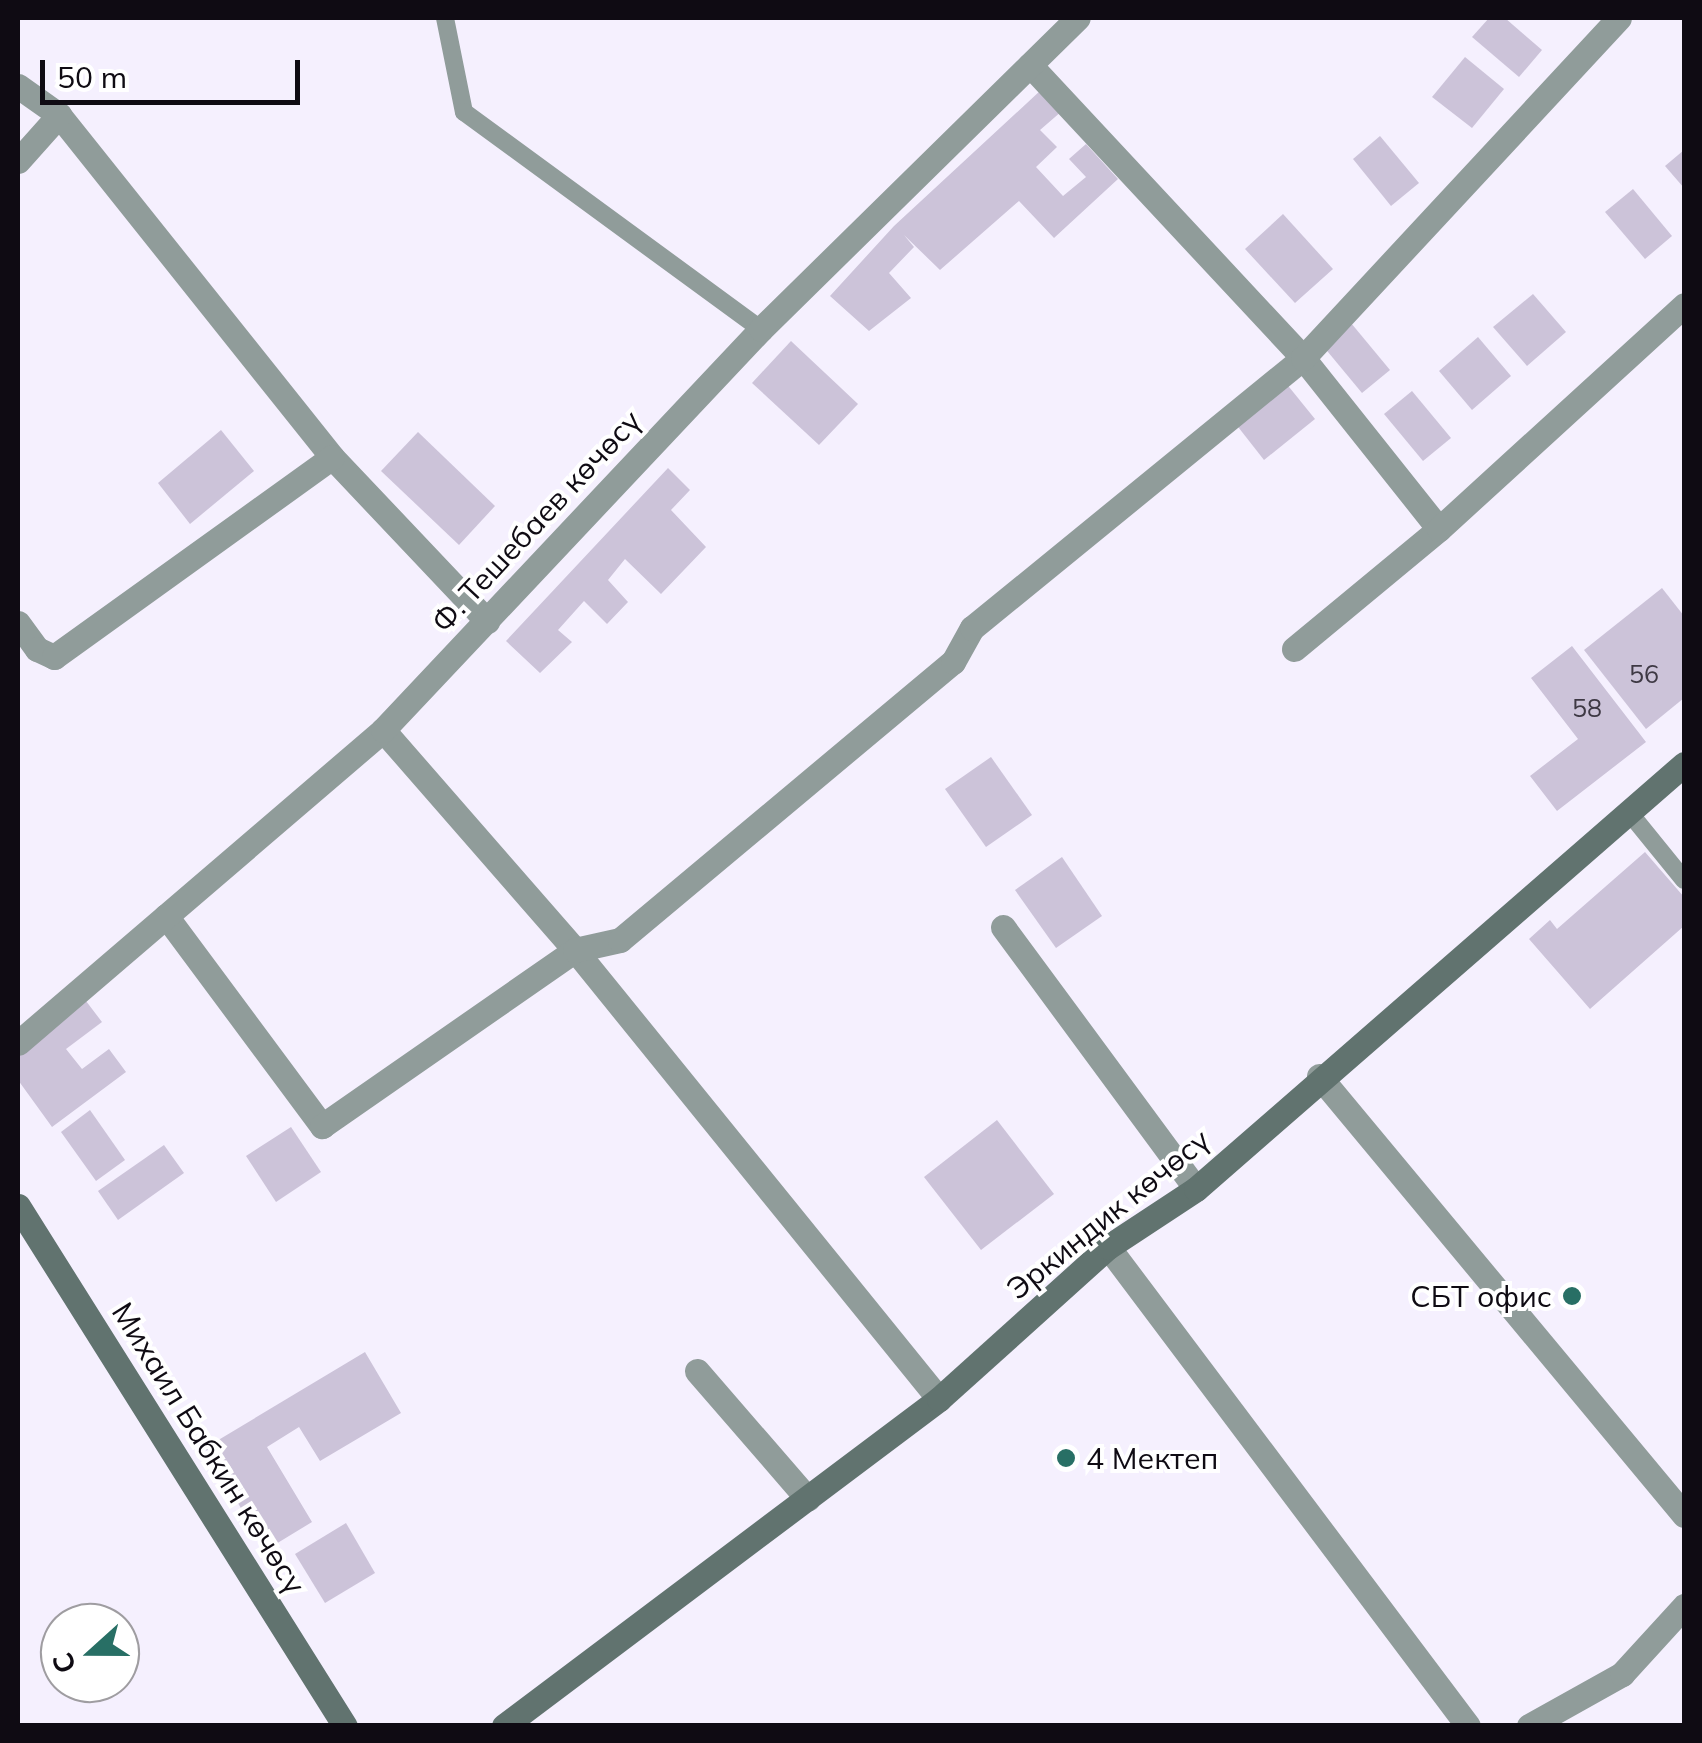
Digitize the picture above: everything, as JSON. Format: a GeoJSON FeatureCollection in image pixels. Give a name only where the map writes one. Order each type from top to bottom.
{"type":"FeatureCollection","features":[{"type":"Feature","properties":{"kind":"main road","name":"Эркиндик көчөсү"},"geometry":{"type":"LineString","coordinates":[[504,1726],[939,1399],[1108,1248],[1196,1189],[1318,1076],[1684,764]]}},
{"type":"Feature","properties":{"kind":"main road","name":"Михаил Бабкин көчөсү"},"geometry":{"type":"LineString","coordinates":[[18,1206],[345,1726]]}},
{"type":"Feature","properties":{"kind":"street","name":"Ф. Тешебаев көчөсү"},"geometry":{"type":"LineString","coordinates":[[18,1043],[383,730],[762,329],[1078,18]]}},
{"type":"Feature","properties":{"kind":"street"},"geometry":{"type":"LineString","coordinates":[[166,916],[322,1126],[575,950],[620,940],[953,662],[972,628],[1303,358],[1619,18]]}},
{"type":"Feature","properties":{"kind":"street"},"geometry":{"type":"LineString","coordinates":[[1030,65],[1303,358],[1439,529]]}},
{"type":"Feature","properties":{"kind":"street"},"geometry":{"type":"LineString","coordinates":[[18,86],[60,115],[332,457],[487,621]]}},
{"type":"Feature","properties":{"kind":"street"},"geometry":{"type":"LineString","coordinates":[[18,161],[60,115]]}},
{"type":"Feature","properties":{"kind":"street"},"geometry":{"type":"LineString","coordinates":[[1294,650],[1439,529],[1684,305]]}},
{"type":"Feature","properties":{"kind":"street"},"geometry":{"type":"LineString","coordinates":[[18,623],[37,649],[54,657],[332,457]]}},
{"type":"Feature","properties":{"kind":"street"},"geometry":{"type":"LineString","coordinates":[[383,730],[575,950],[939,1399]]}},
{"type":"Feature","properties":{"kind":"street"},"geometry":{"type":"LineString","coordinates":[[1003,926],[1196,1189]]}},
{"type":"Feature","properties":{"kind":"street"},"geometry":{"type":"LineString","coordinates":[[1318,1076],[1684,1512]]}},
{"type":"Feature","properties":{"kind":"street"},"geometry":{"type":"LineString","coordinates":[[1108,1248],[1468,1726]]}},
{"type":"Feature","properties":{"kind":"street"},"geometry":{"type":"LineString","coordinates":[[697,1371],[808,1499]]}},
{"type":"Feature","properties":{"kind":"street"},"geometry":{"type":"LineString","coordinates":[[1530,1726],[1622,1674],[1684,1606]]}},
{"type":"Feature","properties":{"kind":"lane"},"geometry":{"type":"LineString","coordinates":[[444,18],[464,112],[762,329]]}},
{"type":"Feature","properties":{"kind":"lane"},"geometry":{"type":"LineString","coordinates":[[1628,812],[1684,880]]}},
{"type":"Feature","properties":{"kind":"building"},"geometry":{"type":"Polygon","coordinates":[[[1489,18],[1505,18],[1542,50],[1519,77],[1472,37],[1489,18]]]}},
{"type":"Feature","properties":{"kind":"building"},"geometry":{"type":"Polygon","coordinates":[[[1465,57],[1504,89],[1472,128],[1432,97],[1465,57]]]}},
{"type":"Feature","properties":{"kind":"building"},"geometry":{"type":"Polygon","coordinates":[[[1041,90],[1062,111],[1040,130],[1057,147],[1036,167],[1063,196],[1086,177],[1069,159],[1086,144],[1118,179],[1054,238],[1019,201],[940,270],[904,235],[914,247],[889,273],[911,298],[869,331],[830,296],[894,226],[1041,90]]]}},
{"type":"Feature","properties":{"kind":"building"},"geometry":{"type":"Polygon","coordinates":[[[1380,136],[1419,183],[1391,206],[1353,159],[1380,136]]]}},
{"type":"Feature","properties":{"kind":"building"},"geometry":{"type":"Polygon","coordinates":[[[1684,150],[1684,188],[1665,166],[1684,150]]]}},
{"type":"Feature","properties":{"kind":"building"},"geometry":{"type":"Polygon","coordinates":[[[1633,189],[1672,236],[1645,259],[1605,212],[1633,189]]]}},
{"type":"Feature","properties":{"kind":"building"},"geometry":{"type":"Polygon","coordinates":[[[1283,214],[1333,269],[1295,303],[1245,249],[1283,214]]]}},
{"type":"Feature","properties":{"kind":"building"},"geometry":{"type":"Polygon","coordinates":[[[1533,294],[1566,332],[1527,366],[1493,327],[1533,294]]]}},
{"type":"Feature","properties":{"kind":"building"},"geometry":{"type":"Polygon","coordinates":[[[1351,323],[1390,370],[1362,393],[1323,346],[1351,323]]]}},
{"type":"Feature","properties":{"kind":"building"},"geometry":{"type":"Polygon","coordinates":[[[1478,337],[1511,376],[1472,410],[1439,371],[1478,337]]]}},
{"type":"Feature","properties":{"kind":"building"},"geometry":{"type":"Polygon","coordinates":[[[791,341],[858,404],[819,445],[752,383],[791,341]]]}},
{"type":"Feature","properties":{"kind":"building"},"geometry":{"type":"Polygon","coordinates":[[[1285,382],[1315,419],[1264,460],[1235,423],[1285,382]]]}},
{"type":"Feature","properties":{"kind":"building"},"geometry":{"type":"Polygon","coordinates":[[[1412,391],[1451,438],[1423,461],[1384,414],[1412,391]]]}},
{"type":"Feature","properties":{"kind":"building"},"geometry":{"type":"Polygon","coordinates":[[[221,430],[254,471],[190,524],[158,483],[221,430]]]}},
{"type":"Feature","properties":{"kind":"building"},"geometry":{"type":"Polygon","coordinates":[[[418,432],[495,506],[459,545],[381,471],[418,432]]]}},
{"type":"Feature","properties":{"kind":"building"},"geometry":{"type":"Polygon","coordinates":[[[668,468],[690,490],[671,510],[706,547],[661,594],[625,559],[608,580],[628,602],[607,624],[584,601],[558,630],[572,642],[540,673],[506,641],[668,468]]]}},
{"type":"Feature","properties":{"kind":"building"},"geometry":{"type":"Polygon","coordinates":[[[1662,588],[1684,616],[1684,698],[1646,729],[1584,650],[1662,588]]]}},
{"type":"Feature","properties":{"kind":"building"},"geometry":{"type":"Polygon","coordinates":[[[1572,646],[1646,742],[1557,811],[1530,776],[1578,739],[1531,678],[1572,646]]]}},
{"type":"Feature","properties":{"kind":"building"},"geometry":{"type":"Polygon","coordinates":[[[991,757],[1032,815],[986,847],[945,789],[991,757]]]}},
{"type":"Feature","properties":{"kind":"building"},"geometry":{"type":"Polygon","coordinates":[[[1645,852],[1684,897],[1684,926],[1590,1009],[1529,939],[1550,920],[1557,929],[1645,852]]]}},
{"type":"Feature","properties":{"kind":"building"},"geometry":{"type":"Polygon","coordinates":[[[1062,857],[1102,916],[1056,948],[1015,890],[1062,857]]]}},
{"type":"Feature","properties":{"kind":"building"},"geometry":{"type":"Polygon","coordinates":[[[86,1001],[102,1022],[66,1049],[82,1069],[109,1049],[126,1072],[52,1127],[18,1080],[18,1051],[86,1001]]]}},
{"type":"Feature","properties":{"kind":"building"},"geometry":{"type":"Polygon","coordinates":[[[90,1110],[125,1160],[96,1181],[61,1132],[90,1110]]]}},
{"type":"Feature","properties":{"kind":"building"},"geometry":{"type":"Polygon","coordinates":[[[997,1120],[1054,1194],[981,1250],[924,1177],[997,1120]]]}},
{"type":"Feature","properties":{"kind":"building"},"geometry":{"type":"Polygon","coordinates":[[[291,1127],[321,1172],[276,1202],[246,1156],[291,1127]]]}},
{"type":"Feature","properties":{"kind":"building"},"geometry":{"type":"Polygon","coordinates":[[[164,1145],[184,1173],[118,1220],[98,1191],[164,1145]]]}},
{"type":"Feature","properties":{"kind":"building"},"geometry":{"type":"Polygon","coordinates":[[[365,1352],[401,1413],[320,1461],[299,1427],[267,1447],[312,1522],[266,1550],[205,1448],[365,1352]]]}},
{"type":"Feature","properties":{"kind":"building"},"geometry":{"type":"Polygon","coordinates":[[[346,1523],[375,1573],[325,1603],[295,1554],[346,1523]]]}},
{"type":"Feature","properties":{"kind":"place","name":"СБТ офис"},"geometry":{"type":"Point","coordinates":[1572,1296]}},
{"type":"Feature","properties":{"kind":"place","name":"4 Мектеп"},"geometry":{"type":"Point","coordinates":[1066,1458]}}]}
